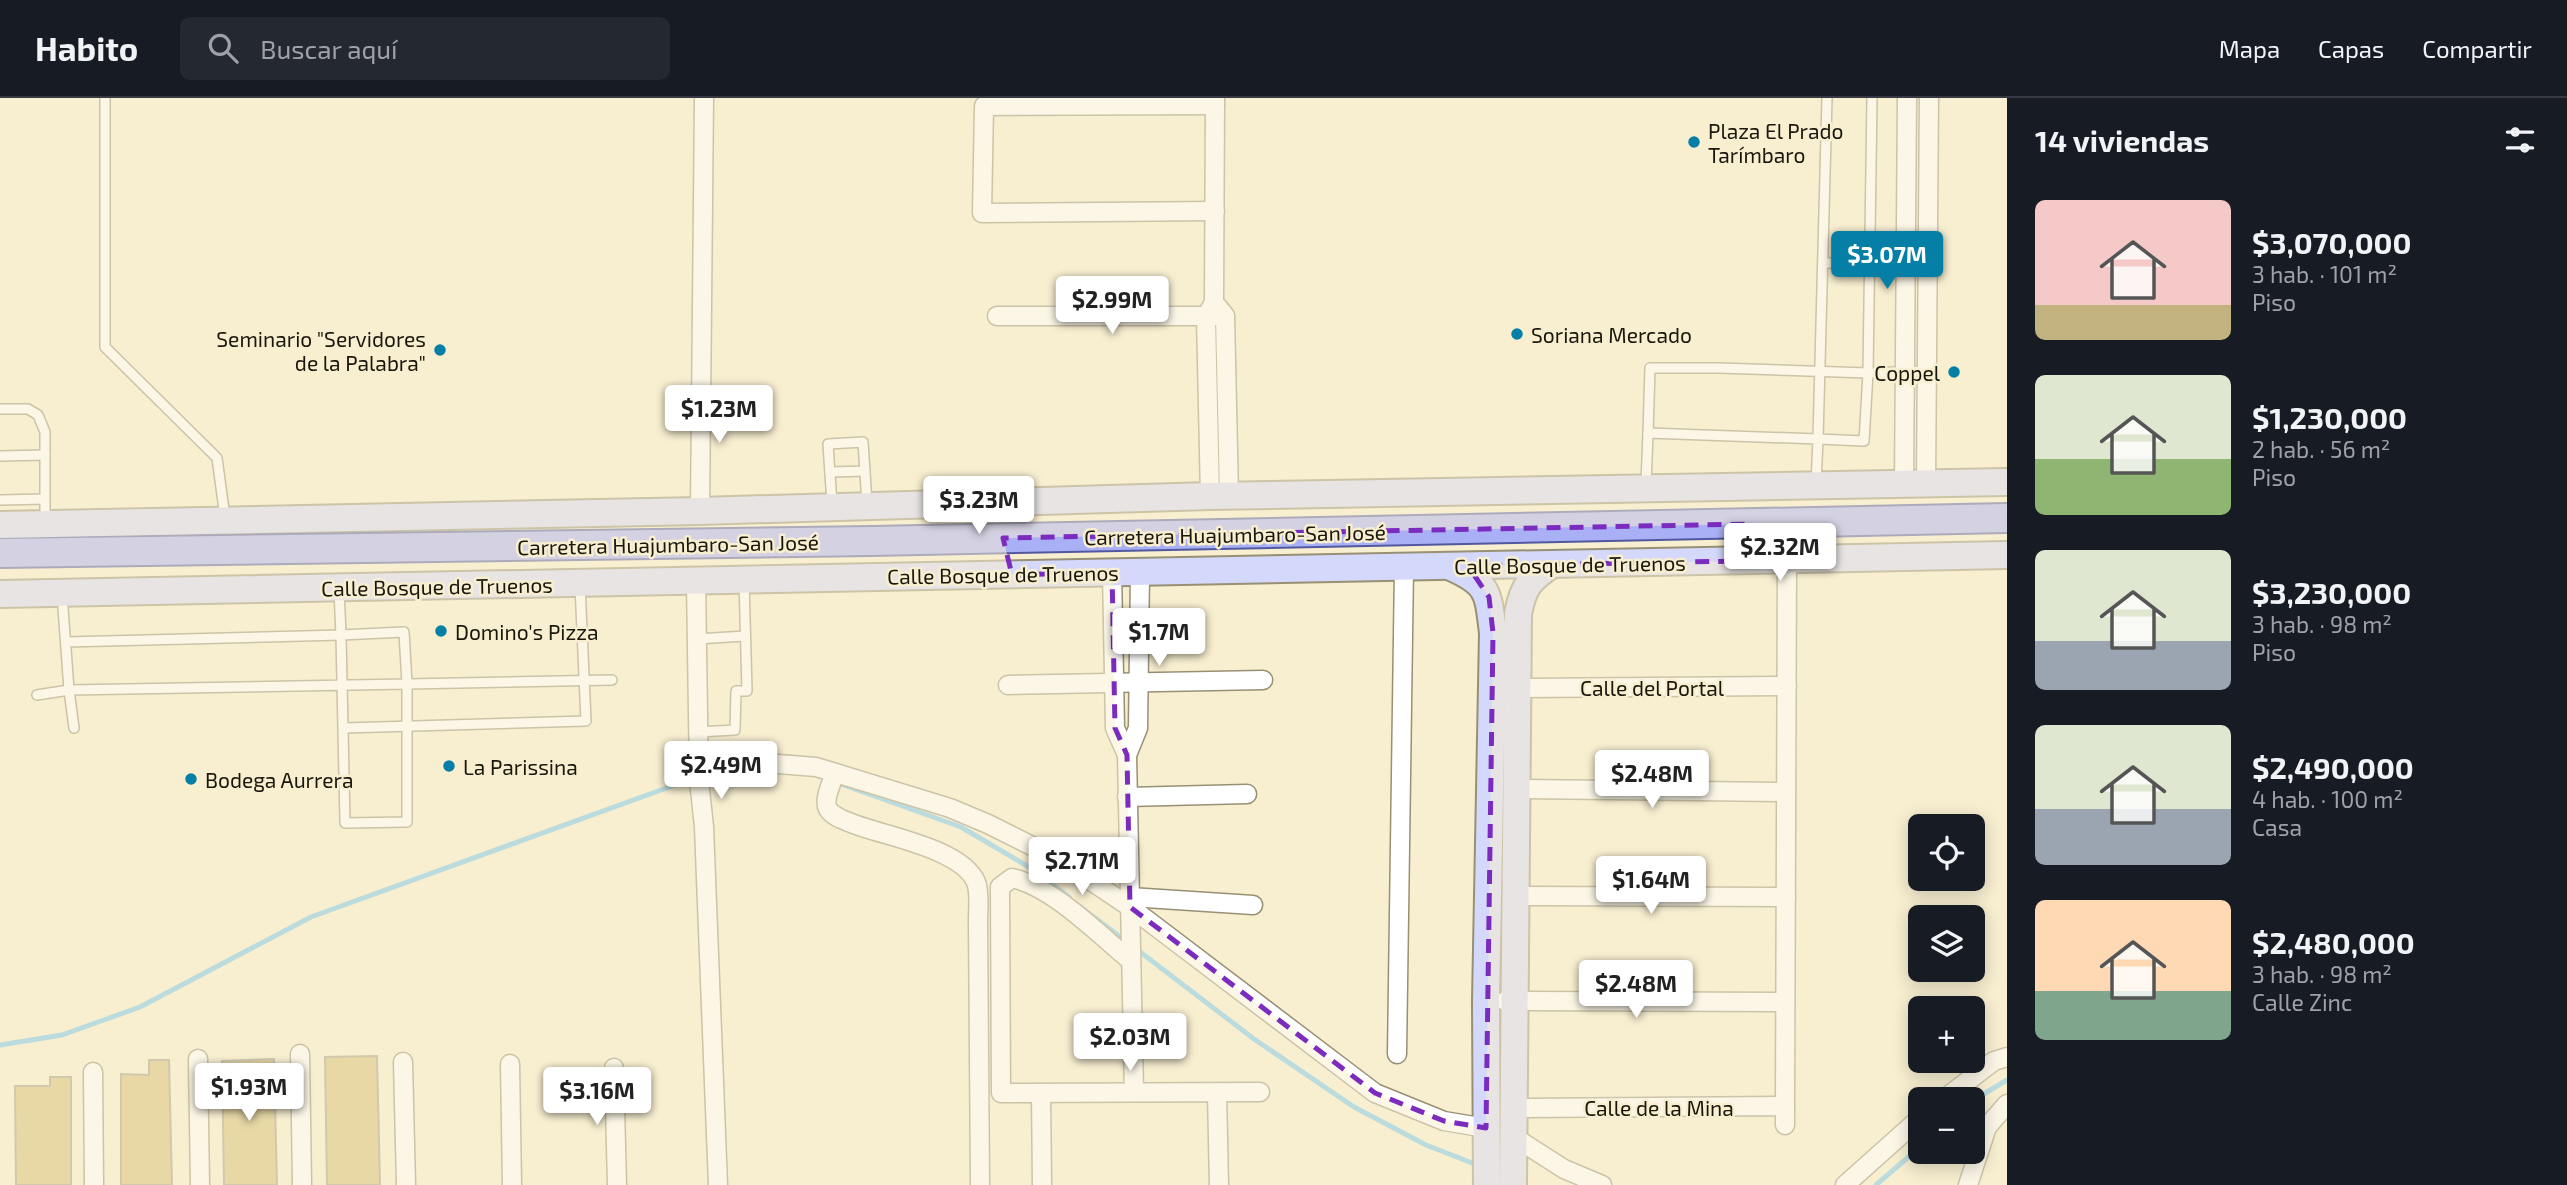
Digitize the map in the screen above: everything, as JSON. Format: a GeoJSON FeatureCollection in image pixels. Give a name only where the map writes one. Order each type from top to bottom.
{"type":"FeatureCollection","features":[{"type":"Feature","properties":{"kind":"main road","name":"Carretera Huajumbaro-San José"},"geometry":{"type":"LineString","coordinates":[[0,553],[872,541],[2007,518]]}},
{"type":"Feature","properties":{"kind":"street"},"geometry":{"type":"LineString","coordinates":[[699,511],[704,98]]}},
{"type":"Feature","properties":{"kind":"street"},"geometry":{"type":"LineString","coordinates":[[1907,98],[1904,373],[1915,483]]}},
{"type":"Feature","properties":{"kind":"street"},"geometry":{"type":"LineString","coordinates":[[1915,483],[1928,371],[1929,98]]}},
{"type":"Feature","properties":{"kind":"street"},"geometry":{"type":"LineString","coordinates":[[1215,211],[982,213],[984,106],[1215,102],[1215,211],[1215,312],[1219,496]]}},
{"type":"Feature","properties":{"kind":"street"},"geometry":{"type":"LineString","coordinates":[[997,316],[1215,312]]}},
{"type":"Feature","properties":{"kind":"street"},"geometry":{"type":"LineString","coordinates":[[0,525],[45,512],[226,521],[1219,496],[2007,482]]}},
{"type":"Feature","properties":{"kind":"street"},"geometry":{"type":"LineString","coordinates":[[1738,488],[1749,504],[1752,524],[1749,543],[1739,561]]}},
{"type":"Feature","properties":{"kind":"street"},"geometry":{"type":"LineString","coordinates":[[1012,575],[1005,557],[1003,538],[1006,519],[1016,502]]}},
{"type":"Feature","properties":{"kind":"street"},"geometry":{"type":"LineString","coordinates":[[859,576],[868,559],[872,541],[864,505]]}},
{"type":"Feature","properties":{"kind":"street","name":"Calle Bosque de Truenos"},"geometry":{"type":"LineString","coordinates":[[0,594],[2007,555]]}},
{"type":"Feature","properties":{"kind":"street"},"geometry":{"type":"LineString","coordinates":[[1785,1125],[1787,559]]}},
{"type":"Feature","properties":{"kind":"street"},"geometry":{"type":"LineString","coordinates":[[1487,1181],[1486,1001],[1505,633],[1530,579],[1552,564]]}},
{"type":"Feature","properties":{"kind":"street"},"geometry":{"type":"LineString","coordinates":[[1450,566],[1475,577],[1489,597],[1505,633],[1517,688],[1513,1185]]}},
{"type":"Feature","properties":{"kind":"street"},"geometry":{"type":"LineString","coordinates":[[1398,1054],[1404,567]]}},
{"type":"Feature","properties":{"kind":"street"},"geometry":{"type":"LineString","coordinates":[[1112,572],[1115,728],[1127,755],[1134,1092]]}},
{"type":"Feature","properties":{"kind":"street"},"geometry":{"type":"LineString","coordinates":[[1127,755],[1138,728],[1139,572]]}},
{"type":"Feature","properties":{"kind":"street"},"geometry":{"type":"LineString","coordinates":[[696,580],[699,772],[704,827],[719,1185]]}},
{"type":"Feature","properties":{"kind":"street"},"geometry":{"type":"LineString","coordinates":[[1008,685],[1263,680]]}},
{"type":"Feature","properties":{"kind":"street","name":"Calle del Portal"},"geometry":{"type":"LineString","coordinates":[[1517,688],[1787,686]]}},
{"type":"Feature","properties":{"kind":"street"},"geometry":{"type":"LineString","coordinates":[[699,772],[729,760],[816,767],[950,808],[988,824],[1060,860],[1130,907],[1375,1093],[1486,1137]]}},
{"type":"Feature","properties":{"kind":"street"},"geometry":{"type":"LineString","coordinates":[[835,775],[826,800],[828,809],[836,817],[869,830],[904,838],[960,863],[976,883],[979,934],[980,1185]]}},
{"type":"Feature","properties":{"kind":"street"},"geometry":{"type":"LineString","coordinates":[[1518,789],[1786,792]]}},
{"type":"Feature","properties":{"kind":"street"},"geometry":{"type":"LineString","coordinates":[[1128,797],[1247,794]]}},
{"type":"Feature","properties":{"kind":"street"},"geometry":{"type":"LineString","coordinates":[[1131,954],[1027,881],[1012,878],[1000,887],[1001,1093],[1260,1092]]}},
{"type":"Feature","properties":{"kind":"street"},"geometry":{"type":"LineString","coordinates":[[1517,896],[1786,897]]}},
{"type":"Feature","properties":{"kind":"street"},"geometry":{"type":"LineString","coordinates":[[1130,907],[1253,905]]}},
{"type":"Feature","properties":{"kind":"street"},"geometry":{"type":"LineString","coordinates":[[1486,1001],[1785,1002]]}},
{"type":"Feature","properties":{"kind":"street"},"geometry":{"type":"LineString","coordinates":[[300,1054],[302,1185]]}},
{"type":"Feature","properties":{"kind":"street"},"geometry":{"type":"LineString","coordinates":[[1960,1087],[1994,1061],[2007,1057]]}},
{"type":"Feature","properties":{"kind":"street"},"geometry":{"type":"LineString","coordinates":[[198,1059],[200,1185]]}},
{"type":"Feature","properties":{"kind":"street"},"geometry":{"type":"LineString","coordinates":[[403,1062],[406,1185]]}},
{"type":"Feature","properties":{"kind":"street"},"geometry":{"type":"LineString","coordinates":[[510,1064],[512,1185]]}},
{"type":"Feature","properties":{"kind":"street"},"geometry":{"type":"LineString","coordinates":[[614,1068],[617,1185]]}},
{"type":"Feature","properties":{"kind":"street"},"geometry":{"type":"LineString","coordinates":[[93,1072],[93,1185]]}},
{"type":"Feature","properties":{"kind":"street"},"geometry":{"type":"LineString","coordinates":[[1041,1093],[1042,1185]]}},
{"type":"Feature","properties":{"kind":"street"},"geometry":{"type":"LineString","coordinates":[[1217,1093],[1219,1185]]}},
{"type":"Feature","properties":{"kind":"street"},"geometry":{"type":"LineString","coordinates":[[1968,1185],[1987,1127],[2007,1104]]}},
{"type":"Feature","properties":{"kind":"street","name":"Calle de la Mina"},"geometry":{"type":"LineString","coordinates":[[1514,1108],[1785,1106]]}},
{"type":"Feature","properties":{"kind":"street"},"geometry":{"type":"LineString","coordinates":[[1845,1185],[1908,1129]]}},
{"type":"Feature","properties":{"kind":"street"},"geometry":{"type":"LineString","coordinates":[[1514,1146],[1602,1185]]}},
{"type":"Feature","properties":{"kind":"lane"},"geometry":{"type":"LineString","coordinates":[[105,98],[105,347],[217,458],[226,521]]}},
{"type":"Feature","properties":{"kind":"lane"},"geometry":{"type":"LineString","coordinates":[[1816,486],[1827,98]]}},
{"type":"Feature","properties":{"kind":"lane"},"geometry":{"type":"LineString","coordinates":[[1648,433],[1864,442],[1868,373],[1872,98]]}},
{"type":"Feature","properties":{"kind":"lane"},"geometry":{"type":"LineString","coordinates":[[1824,263],[1928,264]]}},
{"type":"Feature","properties":{"kind":"lane"},"geometry":{"type":"LineString","coordinates":[[1646,489],[1650,368],[1868,373],[1928,371]]}},
{"type":"Feature","properties":{"kind":"lane"},"geometry":{"type":"LineString","coordinates":[[0,409],[28,409],[38,415],[45,432],[45,512],[0,500]]}},
{"type":"Feature","properties":{"kind":"lane"},"geometry":{"type":"LineString","coordinates":[[832,506],[828,444],[863,442],[864,505]]}},
{"type":"Feature","properties":{"kind":"lane"},"geometry":{"type":"LineString","coordinates":[[0,456],[45,455]]}},
{"type":"Feature","properties":{"kind":"lane"},"geometry":{"type":"LineString","coordinates":[[830,472],[865,471]]}},
{"type":"Feature","properties":{"kind":"lane"},"geometry":{"type":"LineString","coordinates":[[698,732],[734,730],[736,691],[747,691],[744,579]]}},
{"type":"Feature","properties":{"kind":"lane"},"geometry":{"type":"LineString","coordinates":[[344,728],[586,721],[580,583]]}},
{"type":"Feature","properties":{"kind":"lane"},"geometry":{"type":"LineString","coordinates":[[66,642],[341,635],[404,632],[407,684],[407,822],[345,823],[344,728],[342,684],[341,635],[339,587]]}},
{"type":"Feature","properties":{"kind":"lane"},"geometry":{"type":"LineString","coordinates":[[62,593],[74,728]]}},
{"type":"Feature","properties":{"kind":"lane"},"geometry":{"type":"LineString","coordinates":[[697,639],[745,636]]}},
{"type":"Feature","properties":{"kind":"lane"},"geometry":{"type":"LineString","coordinates":[[37,695],[69,690],[612,680]]}},
{"type":"Feature","properties":{"kind":"highlighted area"},"geometry":{"type":"Polygon","coordinates":[[[1752,524],[1739,561],[1468,566],[1489,597],[1493,633],[1486,1128],[1444,1121],[1375,1093],[1130,907],[1127,755],[1115,728],[1112,572],[1012,575],[1003,538],[1752,524]]]}},
{"type":"Feature","properties":{"kind":"building"},"geometry":{"type":"Polygon","coordinates":[[[377,1056],[380,1185],[327,1185],[325,1057],[377,1056]]]}},
{"type":"Feature","properties":{"kind":"building"},"geometry":{"type":"Polygon","coordinates":[[[274,1059],[277,1185],[224,1185],[222,1061],[274,1059]]]}},
{"type":"Feature","properties":{"kind":"building"},"geometry":{"type":"Polygon","coordinates":[[[149,1060],[169,1060],[172,1185],[121,1185],[121,1074],[149,1075],[149,1060]]]}},
{"type":"Feature","properties":{"kind":"building"},"geometry":{"type":"Polygon","coordinates":[[[50,1077],[71,1077],[71,1185],[16,1185],[15,1086],[50,1086],[50,1077]]]}},
{"type":"Feature","properties":{"kind":"waterway"},"geometry":{"type":"LineString","coordinates":[[0,1045],[62,1035],[140,1007],[311,917],[683,782],[760,770]]}},
{"type":"Feature","properties":{"kind":"waterway"},"geometry":{"type":"LineString","coordinates":[[835,782],[961,827],[1029,867],[1069,897]]}},
{"type":"Feature","properties":{"kind":"waterway"},"geometry":{"type":"LineString","coordinates":[[1079,906],[1127,942]]}},
{"type":"Feature","properties":{"kind":"waterway"},"geometry":{"type":"LineString","coordinates":[[1135,948],[1254,1039],[1354,1107],[1426,1145],[1480,1166]]}},
{"type":"Feature","properties":{"kind":"waterway"},"geometry":{"type":"LineString","coordinates":[[1985,1093],[2007,1080]]}},
{"type":"Feature","properties":{"kind":"waterway"},"geometry":{"type":"LineString","coordinates":[[1876,1185],[1908,1157]]}},
{"type":"Feature","properties":{"kind":"place","name":"Plaza El Prado Tarímbaro"},"geometry":{"type":"Point","coordinates":[1694,142]}},
{"type":"Feature","properties":{"kind":"place","name":"Soriana Mercado"},"geometry":{"type":"Point","coordinates":[1517,334]}},
{"type":"Feature","properties":{"kind":"place","name":"Seminario \"Servidores de la Palabra\""},"geometry":{"type":"Point","coordinates":[440,350]}},
{"type":"Feature","properties":{"kind":"place","name":"Coppel"},"geometry":{"type":"Point","coordinates":[1954,372]}},
{"type":"Feature","properties":{"kind":"place","name":"Domino's Pizza"},"geometry":{"type":"Point","coordinates":[441,631]}},
{"type":"Feature","properties":{"kind":"place","name":"La Parissina"},"geometry":{"type":"Point","coordinates":[449,766]}},
{"type":"Feature","properties":{"kind":"place","name":"Bodega Aurrera"},"geometry":{"type":"Point","coordinates":[191,779]}}]}
